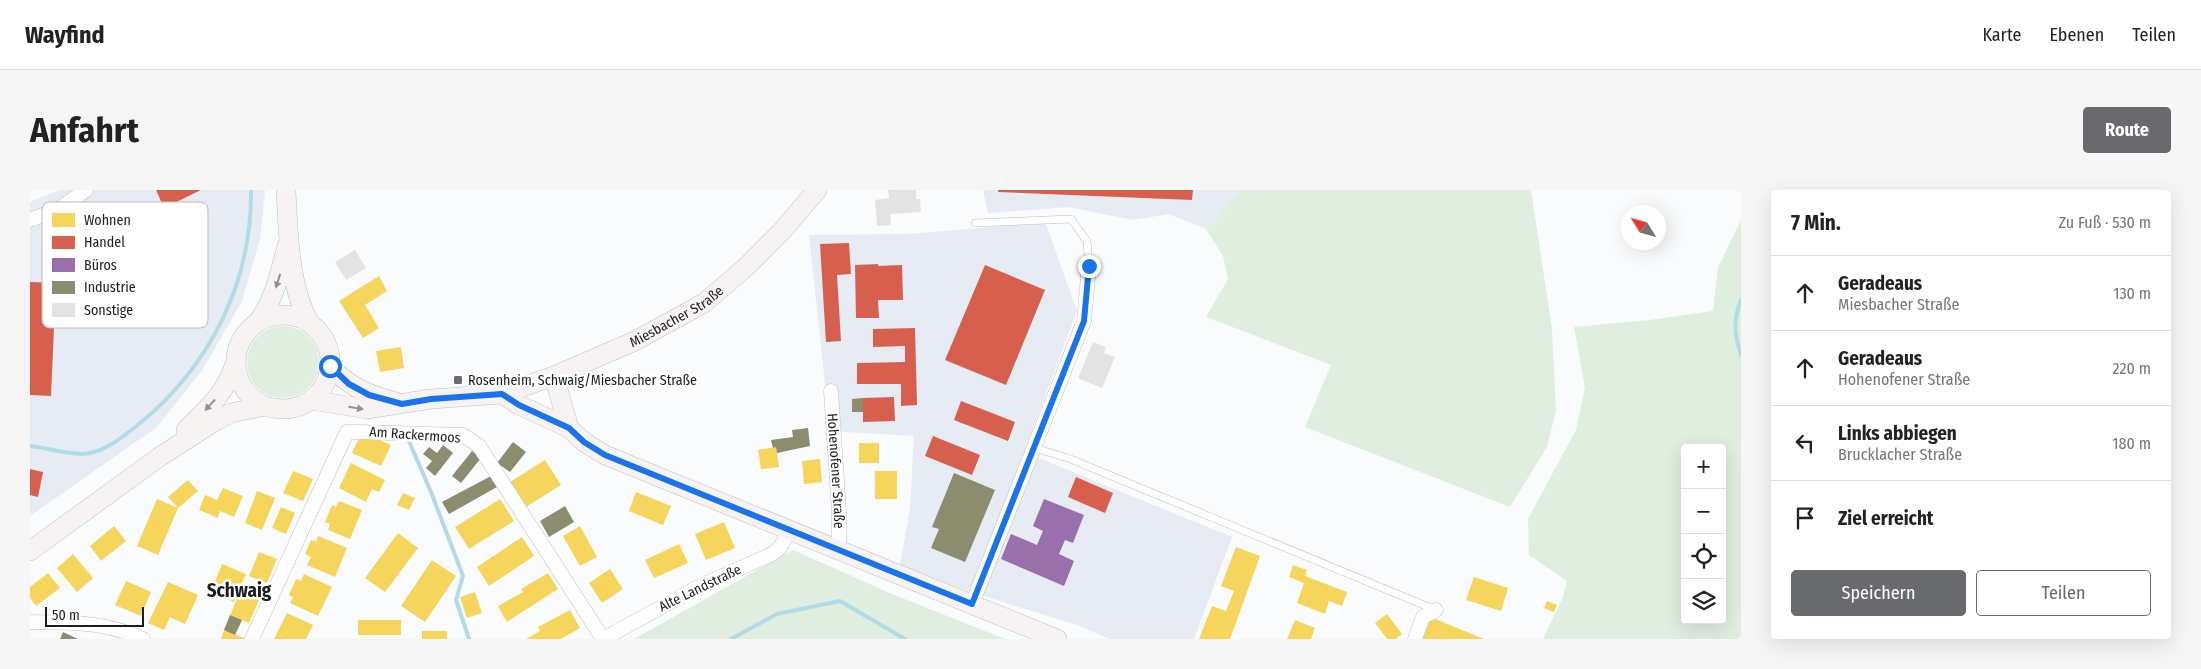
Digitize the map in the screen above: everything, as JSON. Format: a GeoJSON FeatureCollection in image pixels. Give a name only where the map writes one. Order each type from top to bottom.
{"type":"FeatureCollection","features":[{"type":"Feature","properties":{"kind":"main road"},"geometry":{"type":"LineString","coordinates":[[235,364],[239,382],[250,397],[265,406],[281,409],[296,407],[311,400],[320,391],[327,379],[330,366],[329,349],[321,334],[309,322],[300,306],[288,240],[286,190]]}},
{"type":"Feature","properties":{"kind":"main road","name":"Miesbacher Straße"},"geometry":{"type":"LineString","coordinates":[[311,400],[368,410],[431,399],[502,394],[554,376],[635,341],[704,303],[745,268],[770,243],[817,190]]}},
{"type":"Feature","properties":{"kind":"main road"},"geometry":{"type":"LineString","coordinates":[[260,320],[278,282],[288,240]]}},
{"type":"Feature","properties":{"kind":"main road"},"geometry":{"type":"LineString","coordinates":[[158,458],[220,395],[229,382],[235,364],[237,346],[246,331],[260,320],[276,314],[293,315],[309,322]]}},
{"type":"Feature","properties":{"kind":"main road","name":"Miesbacher Straße"},"geometry":{"type":"LineString","coordinates":[[330,366],[349,384],[369,395],[402,404]]}},
{"type":"Feature","properties":{"kind":"main road"},"geometry":{"type":"LineString","coordinates":[[554,376],[569,428]]}},
{"type":"Feature","properties":{"kind":"main road"},"geometry":{"type":"LineString","coordinates":[[502,394],[519,405],[569,428]]}},
{"type":"Feature","properties":{"kind":"main road"},"geometry":{"type":"LineString","coordinates":[[30,551],[158,458],[231,413],[265,406]]}},
{"type":"Feature","properties":{"kind":"main road","name":"Hohenofener Straße"},"geometry":{"type":"LineString","coordinates":[[569,428],[584,442],[605,455],[1057,639]]}},
{"type":"Feature","properties":{"kind":"street"},"geometry":{"type":"LineString","coordinates":[[69,202],[86,190]]}},
{"type":"Feature","properties":{"kind":"street"},"geometry":{"type":"LineString","coordinates":[[30,220],[42,215]]}},
{"type":"Feature","properties":{"kind":"street"},"geometry":{"type":"LineString","coordinates":[[972,604],[1084,321],[1089,266]]}},
{"type":"Feature","properties":{"kind":"street","name":"Hohenofener Straße"},"geometry":{"type":"LineString","coordinates":[[830,391],[839,512],[839,550]]}},
{"type":"Feature","properties":{"kind":"street","name":"Am Rackermoos"},"geometry":{"type":"LineString","coordinates":[[252,639],[348,432],[463,435],[480,446],[603,639]]}},
{"type":"Feature","properties":{"kind":"street","name":"Alte Landstraße"},"geometry":{"type":"LineString","coordinates":[[603,639],[700,586],[770,555],[779,549],[790,530]]}},
{"type":"Feature","properties":{"kind":"street"},"geometry":{"type":"LineString","coordinates":[[1414,639],[1423,617],[1436,610]]}},
{"type":"Feature","properties":{"kind":"street"},"geometry":{"type":"LineString","coordinates":[[30,622],[94,623],[143,639]]}},
{"type":"Feature","properties":{"kind":"lane"},"geometry":{"type":"LineString","coordinates":[[975,223],[1071,218],[1086,241],[1089,266]]}},
{"type":"Feature","properties":{"kind":"lane"},"geometry":{"type":"LineString","coordinates":[[1034,448],[1068,458],[1436,610]]}},
{"type":"Feature","properties":{"kind":"shaded area"},"geometry":{"type":"Polygon","coordinates":[[[60,190],[265,190],[260,239],[242,301],[203,369],[157,427],[30,516],[30,202],[60,190]]]}},
{"type":"Feature","properties":{"kind":"shaded area"},"geometry":{"type":"Polygon","coordinates":[[[983,190],[1242,190],[1206,229],[1169,214],[1133,220],[1068,207],[988,213],[983,190]]]}},
{"type":"Feature","properties":{"kind":"shaded area"},"geometry":{"type":"Polygon","coordinates":[[[1045,222],[1077,311],[1024,452],[1232,537],[1194,639],[1109,639],[1080,626],[968,591],[900,565],[910,509],[914,436],[828,431],[827,402],[809,235],[910,234],[1045,222]]]}},
{"type":"Feature","properties":{"kind":"green space"},"geometry":{"type":"Polygon","coordinates":[[[1242,190],[1531,190],[1552,329],[1556,410],[1547,447],[1510,507],[1305,427],[1331,365],[1206,317],[1228,279],[1223,256],[1206,229],[1242,190]]]}},
{"type":"Feature","properties":{"kind":"green space"},"geometry":{"type":"Polygon","coordinates":[[[1741,220],[1741,639],[1543,639],[1563,597],[1567,581],[1529,555],[1528,519],[1576,430],[1585,388],[1574,327],[1650,320],[1713,311],[1718,268],[1741,220]]]}},
{"type":"Feature","properties":{"kind":"green space"},"geometry":{"type":"Polygon","coordinates":[[[283,326],[303,332],[313,342],[319,362],[313,382],[303,392],[283,398],[263,392],[253,382],[247,362],[253,342],[263,332],[283,326]]]}},
{"type":"Feature","properties":{"kind":"green space"},"geometry":{"type":"Polygon","coordinates":[[[793,550],[892,594],[1005,639],[634,639],[793,550]]]}},
{"type":"Feature","properties":{"kind":"building: Wohnen"},"geometry":{"type":"Polygon","coordinates":[[[379,276],[387,291],[365,305],[379,328],[363,338],[339,301],[379,276]]]}},
{"type":"Feature","properties":{"kind":"building: Wohnen"},"geometry":{"type":"Polygon","coordinates":[[[401,347],[404,368],[380,372],[376,351],[401,347]]]}},
{"type":"Feature","properties":{"kind":"building: Wohnen"},"geometry":{"type":"Polygon","coordinates":[[[362,432],[391,445],[381,466],[352,453],[362,432]]]}},
{"type":"Feature","properties":{"kind":"building: Wohnen"},"geometry":{"type":"Polygon","coordinates":[[[859,443],[879,443],[879,463],[859,463],[859,443]]]}},
{"type":"Feature","properties":{"kind":"building: Wohnen"},"geometry":{"type":"Polygon","coordinates":[[[776,447],[779,467],[761,469],[758,450],[776,447]]]}},
{"type":"Feature","properties":{"kind":"building: Wohnen"},"geometry":{"type":"Polygon","coordinates":[[[820,459],[822,482],[804,484],[802,461],[820,459]]]}},
{"type":"Feature","properties":{"kind":"building: Wohnen"},"geometry":{"type":"Polygon","coordinates":[[[545,460],[561,485],[526,507],[510,482],[545,460]]]}},
{"type":"Feature","properties":{"kind":"building: Wohnen"},"geometry":{"type":"Polygon","coordinates":[[[351,463],[385,480],[379,492],[372,489],[366,502],[339,488],[351,463]]]}},
{"type":"Feature","properties":{"kind":"building: Wohnen"},"geometry":{"type":"Polygon","coordinates":[[[293,471],[313,479],[303,501],[283,493],[293,471]]]}},
{"type":"Feature","properties":{"kind":"building: Wohnen"},"geometry":{"type":"Polygon","coordinates":[[[875,471],[897,471],[897,499],[875,499],[875,471]]]}},
{"type":"Feature","properties":{"kind":"building: Wohnen"},"geometry":{"type":"Polygon","coordinates":[[[188,480],[198,491],[178,508],[168,497],[188,480]]]}},
{"type":"Feature","properties":{"kind":"building: Wohnen"},"geometry":{"type":"Polygon","coordinates":[[[223,488],[243,496],[234,517],[220,511],[218,518],[199,510],[205,495],[217,500],[223,488]]]}},
{"type":"Feature","properties":{"kind":"building: Wohnen"},"geometry":{"type":"Polygon","coordinates":[[[257,491],[275,498],[262,530],[245,523],[257,491]]]}},
{"type":"Feature","properties":{"kind":"building: Wohnen"},"geometry":{"type":"Polygon","coordinates":[[[636,492],[671,506],[663,525],[629,511],[636,492]]]}},
{"type":"Feature","properties":{"kind":"building: Wohnen"},"geometry":{"type":"Polygon","coordinates":[[[403,493],[415,498],[409,510],[397,505],[403,493]]]}},
{"type":"Feature","properties":{"kind":"building: Wohnen"},"geometry":{"type":"Polygon","coordinates":[[[157,499],[178,508],[158,555],[137,546],[157,499]]]}},
{"type":"Feature","properties":{"kind":"building: Wohnen"},"geometry":{"type":"Polygon","coordinates":[[[500,499],[514,521],[469,549],[455,527],[500,499]]]}},
{"type":"Feature","properties":{"kind":"building: Wohnen"},"geometry":{"type":"Polygon","coordinates":[[[339,501],[362,510],[350,539],[328,530],[330,524],[325,522],[332,505],[336,507],[339,501]]]}},
{"type":"Feature","properties":{"kind":"building: Wohnen"},"geometry":{"type":"Polygon","coordinates":[[[281,507],[295,513],[286,534],[272,528],[281,507]]]}},
{"type":"Feature","properties":{"kind":"building: Wohnen"},"geometry":{"type":"Polygon","coordinates":[[[724,522],[735,548],[706,560],[695,534],[724,522]]]}},
{"type":"Feature","properties":{"kind":"building: Wohnen"},"geometry":{"type":"Polygon","coordinates":[[[114,526],[126,541],[101,561],[90,546],[114,526]]]}},
{"type":"Feature","properties":{"kind":"building: Wohnen"},"geometry":{"type":"Polygon","coordinates":[[[580,526],[597,557],[580,566],[563,536],[580,526]]]}},
{"type":"Feature","properties":{"kind":"building: Wohnen"},"geometry":{"type":"Polygon","coordinates":[[[398,533],[418,548],[385,592],[365,578],[398,533]]]}},
{"type":"Feature","properties":{"kind":"building: Wohnen"},"geometry":{"type":"Polygon","coordinates":[[[318,536],[347,548],[335,577],[307,565],[311,557],[305,554],[311,540],[316,542],[318,536]]]}},
{"type":"Feature","properties":{"kind":"building: Wohnen"},"geometry":{"type":"Polygon","coordinates":[[[522,537],[534,556],[489,586],[477,567],[522,537]]]}},
{"type":"Feature","properties":{"kind":"building: Wohnen"},"geometry":{"type":"Polygon","coordinates":[[[679,544],[688,563],[654,578],[645,560],[679,544]]]}},
{"type":"Feature","properties":{"kind":"building: Wohnen"},"geometry":{"type":"Polygon","coordinates":[[[1236,547],[1260,556],[1230,639],[1199,639],[1212,606],[1226,611],[1234,591],[1221,586],[1236,547]]]}},
{"type":"Feature","properties":{"kind":"building: Wohnen"},"geometry":{"type":"Polygon","coordinates":[[[259,552],[277,559],[267,583],[249,576],[259,552]]]}},
{"type":"Feature","properties":{"kind":"building: Wohnen"},"geometry":{"type":"Polygon","coordinates":[[[73,554],[93,578],[77,592],[57,568],[73,554]]]}},
{"type":"Feature","properties":{"kind":"building: Wohnen"},"geometry":{"type":"Polygon","coordinates":[[[432,560],[456,576],[425,622],[401,606],[432,560]]]}},
{"type":"Feature","properties":{"kind":"building: Wohnen"},"geometry":{"type":"Polygon","coordinates":[[[222,564],[246,574],[234,602],[211,592],[222,564]]]}},
{"type":"Feature","properties":{"kind":"building: Wohnen"},"geometry":{"type":"Polygon","coordinates":[[[1293,565],[1307,570],[1305,576],[1347,592],[1342,606],[1329,601],[1325,614],[1297,603],[1304,583],[1289,577],[1293,565]]]}},
{"type":"Feature","properties":{"kind":"building: Wohnen"},"geometry":{"type":"Polygon","coordinates":[[[610,569],[623,589],[602,603],[589,583],[610,569]]]}},
{"type":"Feature","properties":{"kind":"building: Wohnen"},"geometry":{"type":"Polygon","coordinates":[[[48,573],[60,588],[36,606],[30,598],[30,587],[48,573]]]}},
{"type":"Feature","properties":{"kind":"building: Wohnen"},"geometry":{"type":"Polygon","coordinates":[[[548,573],[558,589],[507,622],[498,606],[523,592],[521,589],[548,573]]]}},
{"type":"Feature","properties":{"kind":"building: Wohnen"},"geometry":{"type":"Polygon","coordinates":[[[304,574],[332,587],[318,616],[290,603],[293,597],[289,595],[296,579],[301,581],[304,574]]]}},
{"type":"Feature","properties":{"kind":"building: Wohnen"},"geometry":{"type":"Polygon","coordinates":[[[1474,577],[1508,588],[1501,611],[1466,600],[1474,577]]]}},
{"type":"Feature","properties":{"kind":"building: Wohnen"},"geometry":{"type":"Polygon","coordinates":[[[126,581],[151,592],[141,616],[115,605],[126,581]]]}},
{"type":"Feature","properties":{"kind":"building: Wohnen"},"geometry":{"type":"Polygon","coordinates":[[[168,582],[198,595],[185,624],[170,617],[164,630],[148,623],[168,582]]]}},
{"type":"Feature","properties":{"kind":"building: Wohnen"},"geometry":{"type":"Polygon","coordinates":[[[241,590],[260,598],[249,623],[230,615],[241,590]]]}},
{"type":"Feature","properties":{"kind":"building: Wohnen"},"geometry":{"type":"Polygon","coordinates":[[[475,592],[482,613],[467,618],[460,597],[475,592]]]}},
{"type":"Feature","properties":{"kind":"building: Wohnen"},"geometry":{"type":"Polygon","coordinates":[[[1547,601],[1557,605],[1554,612],[1544,608],[1547,601]]]}},
{"type":"Feature","properties":{"kind":"building: Wohnen"},"geometry":{"type":"Polygon","coordinates":[[[570,610],[580,628],[561,639],[526,639],[540,631],[538,627],[570,610]]]}},
{"type":"Feature","properties":{"kind":"building: Wohnen"},"geometry":{"type":"Polygon","coordinates":[[[287,613],[313,625],[306,639],[274,639],[287,613]]]}},
{"type":"Feature","properties":{"kind":"building: Wohnen"},"geometry":{"type":"Polygon","coordinates":[[[1387,614],[1402,634],[1396,639],[1387,639],[1375,623],[1387,614]]]}},
{"type":"Feature","properties":{"kind":"building: Wohnen"},"geometry":{"type":"Polygon","coordinates":[[[1428,616],[1484,639],[1418,639],[1428,616]]]}},
{"type":"Feature","properties":{"kind":"building: Wohnen"},"geometry":{"type":"Polygon","coordinates":[[[358,620],[401,620],[401,635],[358,635],[358,620]]]}},
{"type":"Feature","properties":{"kind":"building: Wohnen"},"geometry":{"type":"Polygon","coordinates":[[[1295,620],[1315,628],[1311,639],[1287,639],[1295,620]]]}},
{"type":"Feature","properties":{"kind":"building: Wohnen"},"geometry":{"type":"Polygon","coordinates":[[[224,630],[246,639],[221,639],[224,630]]]}},
{"type":"Feature","properties":{"kind":"building: Wohnen"},"geometry":{"type":"Polygon","coordinates":[[[422,631],[447,631],[447,639],[422,639],[422,631]]]}},
{"type":"Feature","properties":{"kind":"building: Handel"},"geometry":{"type":"Polygon","coordinates":[[[156,190],[201,190],[176,202],[161,202],[156,190]]]}},
{"type":"Feature","properties":{"kind":"building: Handel"},"geometry":{"type":"Polygon","coordinates":[[[998,190],[1193,190],[1192,200],[998,192],[998,190]]]}},
{"type":"Feature","properties":{"kind":"building: Handel"},"geometry":{"type":"Polygon","coordinates":[[[849,243],[851,274],[837,275],[841,341],[826,342],[820,244],[849,243]]]}},
{"type":"Feature","properties":{"kind":"building: Handel"},"geometry":{"type":"Polygon","coordinates":[[[878,264],[878,266],[902,265],[903,300],[878,300],[879,318],[856,318],[855,265],[878,264]]]}},
{"type":"Feature","properties":{"kind":"building: Handel"},"geometry":{"type":"Polygon","coordinates":[[[985,265],[1045,290],[1006,385],[945,360],[985,265]]]}},
{"type":"Feature","properties":{"kind":"building: Handel"},"geometry":{"type":"Polygon","coordinates":[[[30,282],[42,282],[42,328],[54,328],[51,396],[30,395],[30,282]]]}},
{"type":"Feature","properties":{"kind":"building: Handel"},"geometry":{"type":"Polygon","coordinates":[[[915,328],[917,405],[901,406],[901,384],[857,384],[857,363],[905,362],[905,346],[873,347],[873,329],[915,328]]]}},
{"type":"Feature","properties":{"kind":"building: Handel"},"geometry":{"type":"Polygon","coordinates":[[[894,397],[895,421],[863,422],[863,398],[894,397]]]}},
{"type":"Feature","properties":{"kind":"building: Handel"},"geometry":{"type":"Polygon","coordinates":[[[961,401],[1015,422],[1008,441],[954,420],[961,401]]]}},
{"type":"Feature","properties":{"kind":"building: Handel"},"geometry":{"type":"Polygon","coordinates":[[[933,436],[980,455],[972,475],[925,456],[933,436]]]}},
{"type":"Feature","properties":{"kind":"building: Handel"},"geometry":{"type":"Polygon","coordinates":[[[30,469],[43,472],[38,497],[30,495],[30,469]]]}},
{"type":"Feature","properties":{"kind":"building: Handel"},"geometry":{"type":"Polygon","coordinates":[[[1076,477],[1113,493],[1105,513],[1068,497],[1076,477]]]}},
{"type":"Feature","properties":{"kind":"building: Büros"},"geometry":{"type":"Polygon","coordinates":[[[1044,499],[1084,515],[1073,543],[1065,540],[1059,554],[1074,561],[1064,586],[1001,559],[1011,534],[1037,545],[1043,531],[1033,526],[1044,499]]]}},
{"type":"Feature","properties":{"kind":"building: Industrie"},"geometry":{"type":"Polygon","coordinates":[[[863,398],[863,412],[852,412],[852,399],[863,398]]]}},
{"type":"Feature","properties":{"kind":"building: Industrie"},"geometry":{"type":"Polygon","coordinates":[[[808,428],[810,446],[777,453],[776,447],[773,448],[771,440],[793,437],[792,430],[808,428]]]}},
{"type":"Feature","properties":{"kind":"building: Industrie"},"geometry":{"type":"Polygon","coordinates":[[[513,442],[526,452],[510,472],[497,463],[513,442]]]}},
{"type":"Feature","properties":{"kind":"building: Industrie"},"geometry":{"type":"Polygon","coordinates":[[[443,445],[453,453],[435,476],[426,468],[432,461],[423,454],[429,447],[437,453],[443,445]]]}},
{"type":"Feature","properties":{"kind":"building: Industrie"},"geometry":{"type":"Polygon","coordinates":[[[472,451],[481,458],[461,483],[452,476],[472,451]]]}},
{"type":"Feature","properties":{"kind":"building: Industrie"},"geometry":{"type":"Polygon","coordinates":[[[954,473],[995,490],[965,562],[931,548],[939,529],[932,527],[954,473]]]}},
{"type":"Feature","properties":{"kind":"building: Industrie"},"geometry":{"type":"Polygon","coordinates":[[[491,476],[497,487],[449,514],[442,502],[491,476]]]}},
{"type":"Feature","properties":{"kind":"building: Industrie"},"geometry":{"type":"Polygon","coordinates":[[[565,506],[574,522],[549,537],[540,521],[565,506]]]}},
{"type":"Feature","properties":{"kind":"building: Industrie"},"geometry":{"type":"Polygon","coordinates":[[[230,615],[242,620],[235,635],[224,630],[230,615]]]}},
{"type":"Feature","properties":{"kind":"building: Industrie"},"geometry":{"type":"Polygon","coordinates":[[[63,632],[78,639],[60,639],[63,632]]]}},
{"type":"Feature","properties":{"kind":"building: Sonstige"},"geometry":{"type":"Polygon","coordinates":[[[888,190],[916,190],[916,199],[920,199],[921,212],[890,214],[891,225],[877,226],[875,200],[889,198],[888,190]]]}},
{"type":"Feature","properties":{"kind":"building: Sonstige"},"geometry":{"type":"Polygon","coordinates":[[[355,250],[366,268],[346,280],[335,262],[355,250]]]}},
{"type":"Feature","properties":{"kind":"building: Sonstige"},"geometry":{"type":"Polygon","coordinates":[[[1093,342],[1106,347],[1104,353],[1115,357],[1102,388],[1078,378],[1093,342]]]}},
{"type":"Feature","properties":{"kind":"waterway"},"geometry":{"type":"LineString","coordinates":[[30,446],[83,454],[98,451],[120,439],[139,424],[187,376],[206,349],[222,320],[235,290],[244,258],[251,190]]}},
{"type":"Feature","properties":{"kind":"waterway"},"geometry":{"type":"LineString","coordinates":[[1741,300],[1735,327],[1741,355]]}},
{"type":"Feature","properties":{"kind":"waterway"},"geometry":{"type":"LineString","coordinates":[[408,439],[431,492],[463,576],[456,600],[469,639]]}},
{"type":"Feature","properties":{"kind":"waterway"},"geometry":{"type":"LineString","coordinates":[[731,639],[777,614],[840,601],[905,639]]}},
{"type":"Feature","properties":{"kind":"place","name":"Rosenheim, Schwaig/Miesbacher Straße"},"geometry":{"type":"Point","coordinates":[458,380]}},
{"type":"Feature","properties":{"kind":"district","name":"Schwaig"},"geometry":{"type":"Point","coordinates":[239,590]}},
{"type":"Feature","properties":{"kind":"route"},"geometry":{"type":"LineString","coordinates":[[330,366],[339,377],[369,395],[402,404],[431,399],[502,394],[519,405],[569,428],[584,442],[605,455],[972,604],[1084,321],[1089,266]]}}]}
